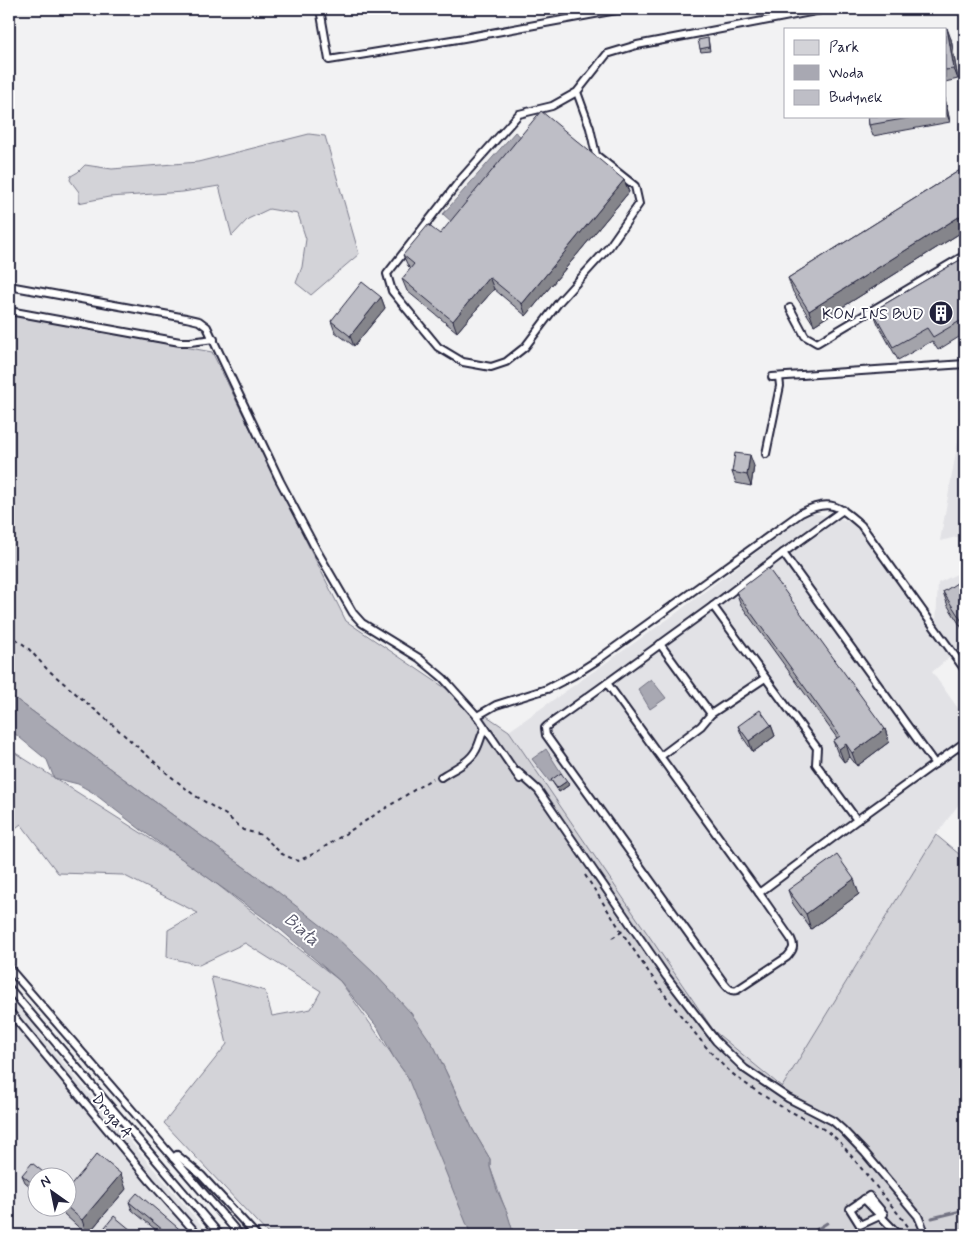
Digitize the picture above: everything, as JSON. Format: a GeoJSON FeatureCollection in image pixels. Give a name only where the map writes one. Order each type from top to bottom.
{"type":"FeatureCollection","features":[{"type":"Feature","properties":{"kind":"lane"},"geometry":{"type":"LineString","coordinates":[[320,9],[329,60],[622,9]]}},
{"type":"Feature","properties":{"kind":"lane"},"geometry":{"type":"LineString","coordinates":[[577,92],[590,128],[596,155],[635,186],[639,204],[609,247],[559,302],[525,347],[506,362],[491,367],[463,362],[438,347],[392,291],[387,274],[461,179],[519,114],[552,106],[577,92],[607,54],[637,45],[826,9]]}},
{"type":"Feature","properties":{"kind":"lane"},"geometry":{"type":"LineString","coordinates":[[790,308],[805,336],[817,344],[965,255]]}},
{"type":"Feature","properties":{"kind":"lane"},"geometry":{"type":"LineString","coordinates":[[9,286],[186,318],[199,321],[208,327],[280,481],[353,613],[362,623],[418,658],[437,673],[477,716],[518,776],[518,772],[538,790],[661,969],[716,1041],[745,1069],[788,1098],[833,1122],[843,1130],[918,1216],[926,1235]]}},
{"type":"Feature","properties":{"kind":"lane"},"geometry":{"type":"LineString","coordinates":[[9,311],[180,342],[192,339],[214,339]]}},
{"type":"Feature","properties":{"kind":"lane"},"geometry":{"type":"LineString","coordinates":[[772,377],[965,364]]}},
{"type":"Feature","properties":{"kind":"lane"},"geometry":{"type":"LineString","coordinates":[[766,454],[780,386],[779,377]]}},
{"type":"Feature","properties":{"kind":"lane"},"geometry":{"type":"LineString","coordinates":[[477,716],[496,705],[547,689],[574,675],[801,512],[814,506],[833,505],[843,510],[861,525],[965,670]]}},
{"type":"Feature","properties":{"kind":"lane"},"geometry":{"type":"LineString","coordinates":[[607,683],[791,938],[794,948],[787,956],[737,990],[728,989],[546,735],[545,728],[843,510]]}},
{"type":"Feature","properties":{"kind":"lane"},"geometry":{"type":"LineString","coordinates":[[783,553],[935,764]]}},
{"type":"Feature","properties":{"kind":"lane"},"geometry":{"type":"LineString","coordinates":[[712,606],[817,748],[816,764],[857,820]]}},
{"type":"Feature","properties":{"kind":"lane"},"geometry":{"type":"LineString","coordinates":[[660,644],[711,714]]}},
{"type":"Feature","properties":{"kind":"lane"},"geometry":{"type":"LineString","coordinates":[[661,756],[700,726],[711,714],[765,678]]}},
{"type":"Feature","properties":{"kind":"lane"},"geometry":{"type":"LineString","coordinates":[[441,777],[471,758],[485,728]]}},
{"type":"Feature","properties":{"kind":"lane"},"geometry":{"type":"LineString","coordinates":[[759,893],[965,742]]}},
{"type":"Feature","properties":{"kind":"lane"},"geometry":{"type":"LineString","coordinates":[[9,968],[240,1235]]}},
{"type":"Feature","properties":{"kind":"lane"},"geometry":{"type":"LineString","coordinates":[[9,988],[220,1235]]}},
{"type":"Feature","properties":{"kind":"lane","name":"Droga A"},"geometry":{"type":"LineString","coordinates":[[9,1011],[150,1181],[198,1235]]}},
{"type":"Feature","properties":{"kind":"lane"},"geometry":{"type":"LineString","coordinates":[[173,1158],[177,1155],[201,1176],[256,1235]]}},
{"type":"Feature","properties":{"kind":"lane"},"geometry":{"type":"LineString","coordinates":[[869,1196],[884,1214],[880,1216],[860,1225],[850,1209],[869,1196]]}},
{"type":"Feature","properties":{"kind":"lane"},"geometry":{"type":"LineString","coordinates":[[880,1216],[899,1235]]}},
{"type":"Feature","properties":{"kind":"path"},"geometry":{"type":"LineString","coordinates":[[9,634],[27,647],[47,669],[194,795],[226,815],[243,830],[262,835],[282,854],[298,861],[315,853],[437,775],[441,777]]}},
{"type":"Feature","properties":{"kind":"path"},"geometry":{"type":"LineString","coordinates":[[612,938],[624,930]]}},
{"type":"Feature","properties":{"kind":"shaded area"},"geometry":{"type":"Polygon","coordinates":[[[963,414],[965,414],[965,535],[940,541],[963,414]]]}},
{"type":"Feature","properties":{"kind":"shaded area"},"geometry":{"type":"Polygon","coordinates":[[[810,512],[854,523],[950,657],[932,672],[965,718],[965,796],[936,835],[783,1087],[714,1031],[509,731],[671,617],[810,512]]]}},
{"type":"Feature","properties":{"kind":"shaded area"},"geometry":{"type":"Polygon","coordinates":[[[965,570],[965,664],[936,622],[938,583],[965,570]]]}},
{"type":"Feature","properties":{"kind":"shaded area"},"geometry":{"type":"Polygon","coordinates":[[[9,993],[36,1024],[39,1033],[76,1078],[210,1235],[9,1235],[9,993]]]}},
{"type":"Feature","properties":{"kind":"green space"},"geometry":{"type":"Polygon","coordinates":[[[309,134],[325,136],[359,254],[311,295],[296,283],[302,267],[306,239],[298,214],[269,209],[248,219],[232,236],[219,186],[183,192],[109,197],[78,203],[79,192],[70,180],[71,176],[85,165],[112,169],[198,162],[309,134]]]}},
{"type":"Feature","properties":{"kind":"green space"},"geometry":{"type":"Polygon","coordinates":[[[9,315],[212,352],[346,621],[509,731],[714,1031],[782,1087],[936,835],[965,859],[965,1235],[269,1235],[164,1123],[227,1044],[211,977],[265,991],[272,1016],[311,1009],[321,991],[245,943],[199,965],[167,957],[168,930],[198,913],[123,875],[58,873],[21,824],[9,833],[9,749],[195,867],[340,981],[509,1220],[490,1167],[490,1159],[473,1130],[430,1041],[273,888],[9,694],[9,315]]]}},
{"type":"Feature","properties":{"kind":"water"},"geometry":{"type":"Polygon","coordinates":[[[515,132],[525,140],[453,223],[443,214],[515,132]]]}},
{"type":"Feature","properties":{"kind":"water"},"geometry":{"type":"Polygon","coordinates":[[[651,679],[666,698],[650,709],[638,689],[651,679]]]}},
{"type":"Feature","properties":{"kind":"water","name":"Biała"},"geometry":{"type":"Polygon","coordinates":[[[9,694],[273,888],[336,937],[375,974],[411,1013],[435,1048],[473,1130],[490,1159],[490,1167],[497,1190],[507,1212],[514,1235],[471,1235],[407,1076],[394,1058],[378,1028],[340,981],[281,930],[140,829],[92,792],[78,784],[54,778],[47,760],[9,729],[9,694]]]}},
{"type":"Feature","properties":{"kind":"water"},"geometry":{"type":"Polygon","coordinates":[[[546,749],[562,774],[550,782],[532,759],[546,749]]]}},
{"type":"Feature","properties":{"kind":"building"},"geometry":{"type":"Polygon","coordinates":[[[946,28],[954,69],[946,70],[946,28]]]}},
{"type":"Feature","properties":{"kind":"building"},"geometry":{"type":"Polygon","coordinates":[[[708,38],[709,47],[700,49],[698,40],[708,38]]]}},
{"type":"Feature","properties":{"kind":"building"},"geometry":{"type":"Polygon","coordinates":[[[541,111],[624,180],[522,304],[489,277],[453,321],[402,279],[414,264],[403,255],[428,225],[440,234],[541,111]]]}},
{"type":"Feature","properties":{"kind":"building"},"geometry":{"type":"Polygon","coordinates":[[[868,118],[909,118],[869,125],[868,118]]]}},
{"type":"Feature","properties":{"kind":"building"},"geometry":{"type":"Polygon","coordinates":[[[965,167],[965,213],[809,311],[788,278],[965,167]]]}},
{"type":"Feature","properties":{"kind":"building"},"geometry":{"type":"Polygon","coordinates":[[[965,257],[965,330],[960,321],[933,337],[927,328],[893,347],[873,311],[965,257]]]}},
{"type":"Feature","properties":{"kind":"building"},"geometry":{"type":"Polygon","coordinates":[[[362,282],[381,297],[350,336],[331,321],[362,282]]]}},
{"type":"Feature","properties":{"kind":"building"},"geometry":{"type":"Polygon","coordinates":[[[960,417],[965,417],[965,469],[960,417]]]}},
{"type":"Feature","properties":{"kind":"building"},"geometry":{"type":"Polygon","coordinates":[[[735,453],[750,455],[747,475],[732,472],[735,453]]]}},
{"type":"Feature","properties":{"kind":"building"},"geometry":{"type":"Polygon","coordinates":[[[768,568],[885,729],[852,753],[846,744],[839,749],[833,741],[840,736],[736,592],[768,568]]]}},
{"type":"Feature","properties":{"kind":"building"},"geometry":{"type":"Polygon","coordinates":[[[960,581],[965,589],[965,626],[943,592],[960,581]]]}},
{"type":"Feature","properties":{"kind":"building"},"geometry":{"type":"Polygon","coordinates":[[[760,710],[771,725],[749,741],[738,726],[760,710]]]}},
{"type":"Feature","properties":{"kind":"building"},"geometry":{"type":"Polygon","coordinates":[[[561,773],[567,781],[557,788],[551,780],[561,773]]]}},
{"type":"Feature","properties":{"kind":"building"},"geometry":{"type":"Polygon","coordinates":[[[837,855],[854,879],[806,914],[788,890],[837,855]]]}},
{"type":"Feature","properties":{"kind":"building"},"geometry":{"type":"Polygon","coordinates":[[[97,1154],[121,1174],[82,1220],[77,1216],[78,1177],[97,1154]]]}},
{"type":"Feature","properties":{"kind":"building"},"geometry":{"type":"Polygon","coordinates":[[[28,1168],[28,1180],[22,1175],[28,1168]]]}},
{"type":"Feature","properties":{"kind":"building"},"geometry":{"type":"Polygon","coordinates":[[[137,1193],[184,1233],[186,1232],[190,1235],[169,1235],[129,1202],[137,1193]]]}},
{"type":"Feature","properties":{"kind":"building"},"geometry":{"type":"Polygon","coordinates":[[[114,1216],[137,1235],[105,1235],[101,1232],[114,1216]]]}},
{"type":"Feature","properties":{"kind":"waterway"},"geometry":{"type":"LineString","coordinates":[[932,1218],[965,1210]]}},
{"type":"Feature","properties":{"kind":"waterway"},"geometry":{"type":"LineString","coordinates":[[808,1235],[827,1223]]}},
{"type":"Feature","properties":{"kind":"waterway"},"geometry":{"type":"LineString","coordinates":[[863,1235],[884,1230]]}},
{"type":"Feature","properties":{"kind":"railway"},"geometry":{"type":"LineString","coordinates":[[9,1231],[13,1235]]}},
{"type":"Feature","properties":{"kind":"place","name":"KON INS BUD"},"geometry":{"type":"Point","coordinates":[941,313]}}]}
